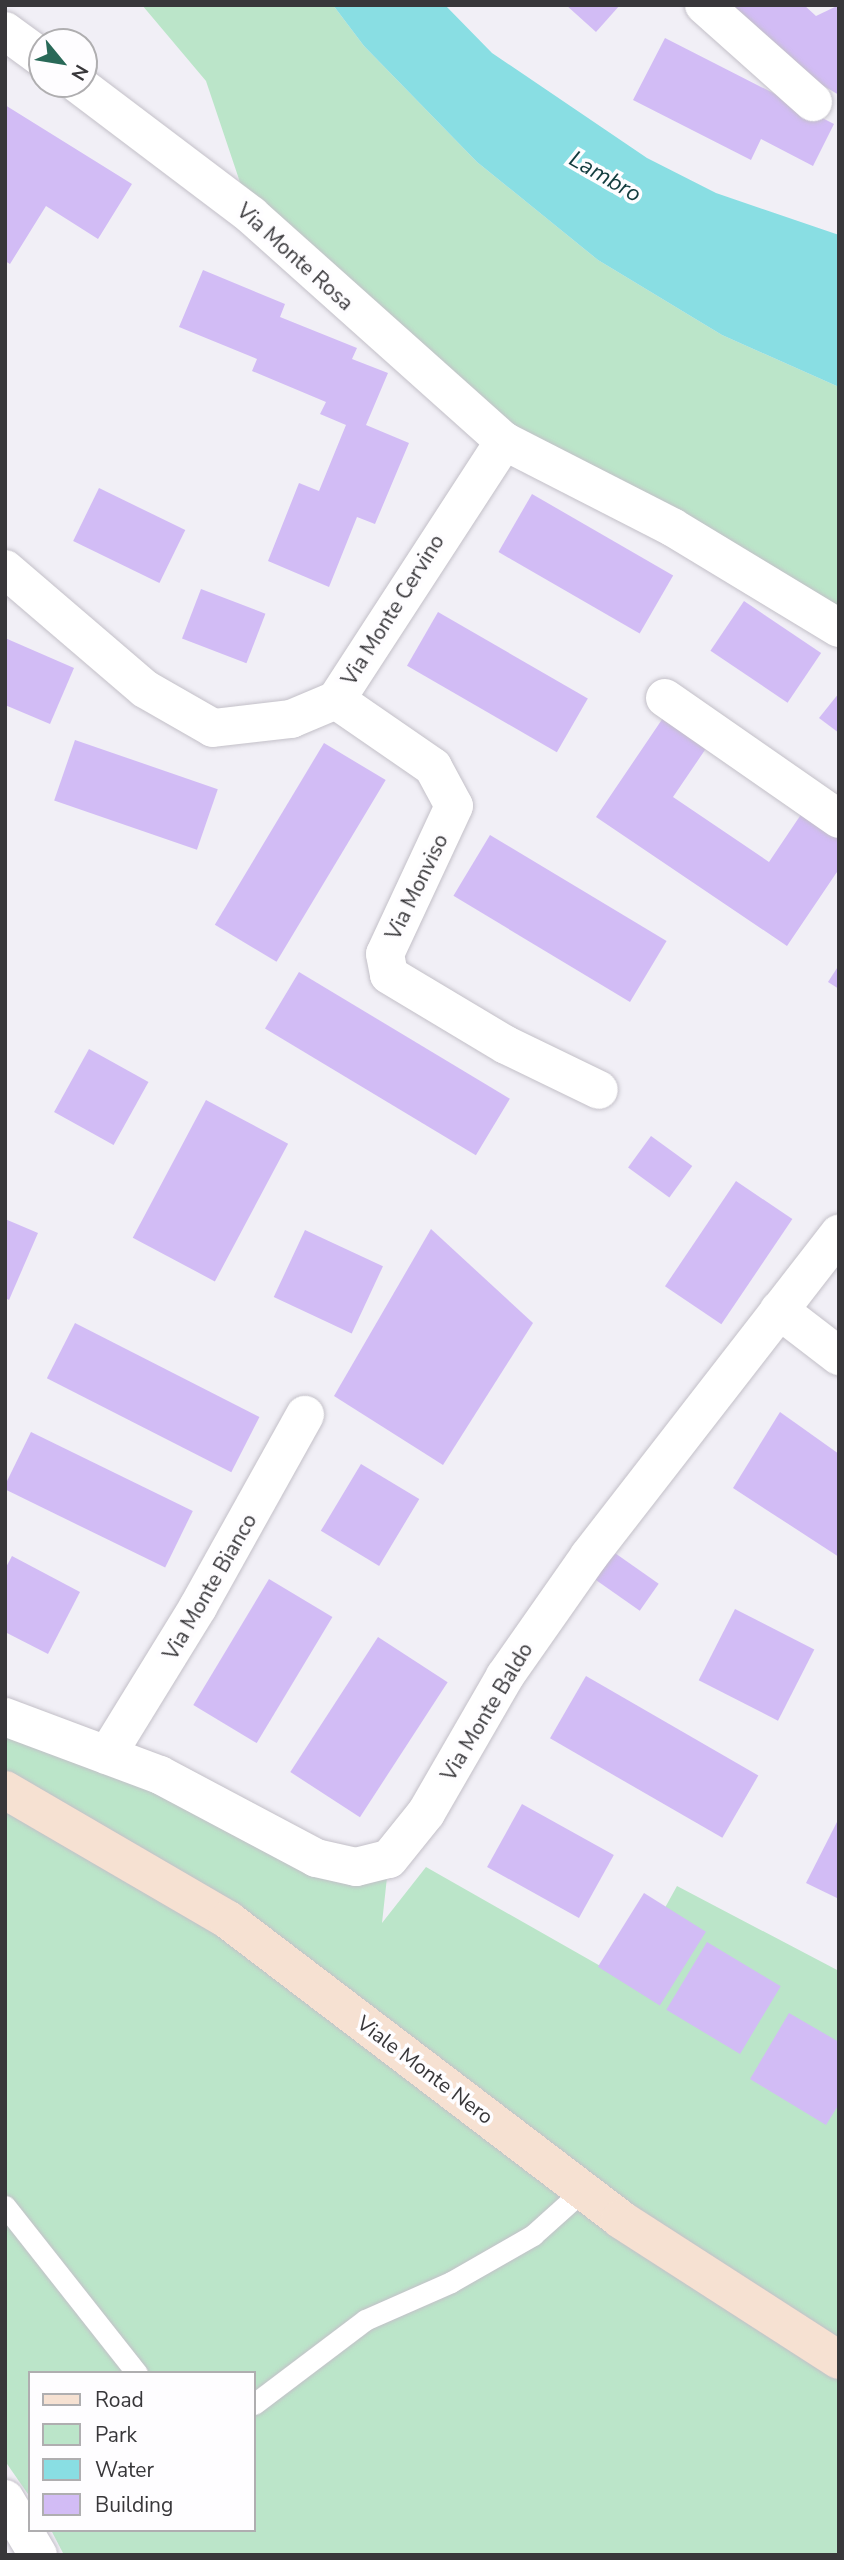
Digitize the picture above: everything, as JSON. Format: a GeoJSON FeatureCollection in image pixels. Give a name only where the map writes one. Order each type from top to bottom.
{"type":"FeatureCollection","features":[{"type":"Feature","properties":{"kind":"street"},"geometry":{"type":"LineString","coordinates":[[704,5],[813,102]]}},
{"type":"Feature","properties":{"kind":"street"},"geometry":{"type":"LineString","coordinates":[[5,31],[28,48]]}},
{"type":"Feature","properties":{"kind":"street","name":"Via Monte Rosa"},"geometry":{"type":"LineString","coordinates":[[96,98],[251,215],[504,441],[672,527],[839,628]]}},
{"type":"Feature","properties":{"kind":"street","name":"Via Monte Cervino"},"geometry":{"type":"LineString","coordinates":[[5,569],[145,689],[213,728],[291,719],[336,700],[504,441]]}},
{"type":"Feature","properties":{"kind":"street"},"geometry":{"type":"LineString","coordinates":[[665,698],[839,818]]}},
{"type":"Feature","properties":{"kind":"street","name":"Via Monviso"},"geometry":{"type":"LineString","coordinates":[[336,700],[433,767],[454,806],[385,954],[389,975],[506,1045],[600,1090]]}},
{"type":"Feature","properties":{"kind":"street","name":"Via Monte Baldo"},"geometry":{"type":"LineString","coordinates":[[5,1717],[160,1775],[316,1858],[356,1867],[389,1859],[426,1813],[505,1676],[551,1611],[839,1234]]}},
{"type":"Feature","properties":{"kind":"street"},"geometry":{"type":"LineString","coordinates":[[779,1310],[839,1356]]}},
{"type":"Feature","properties":{"kind":"street","name":"Via Monte Bianco"},"geometry":{"type":"LineString","coordinates":[[107,1755],[198,1607],[305,1415]]}},
{"type":"Feature","properties":{"kind":"street","name":"Viale Monte Nero"},"geometry":{"type":"LineString","coordinates":[[5,1790],[228,1920],[582,2191],[839,2360]]}},
{"type":"Feature","properties":{"kind":"street"},"geometry":{"type":"LineString","coordinates":[[5,2499],[38,2555]]}},
{"type":"Feature","properties":{"kind":"lane"},"geometry":{"type":"LineString","coordinates":[[256,2402],[365,2320],[451,2282],[533,2235],[582,2191]]}},
{"type":"Feature","properties":{"kind":"lane"},"geometry":{"type":"LineString","coordinates":[[5,2206],[134,2371]]}},
{"type":"Feature","properties":{"kind":"green space"},"geometry":{"type":"Polygon","coordinates":[[[142,5],[333,5],[364,46],[477,162],[598,260],[722,335],[839,387],[839,628],[504,441],[251,215],[206,81],[142,5]]]}},
{"type":"Feature","properties":{"kind":"green space"},"geometry":{"type":"Polygon","coordinates":[[[5,1717],[248,1825],[389,1859],[382,1923],[426,1867],[625,1980],[677,1886],[839,1971],[839,2360],[228,1920],[5,1790],[5,1717]]]}},
{"type":"Feature","properties":{"kind":"green space"},"geometry":{"type":"Polygon","coordinates":[[[5,1806],[214,1926],[839,2377],[839,2555],[64,2555],[52,2532],[256,2532],[256,2371],[28,2371],[28,2494],[5,2461],[5,1806]]]}},
{"type":"Feature","properties":{"kind":"water","name":"Lambro"},"geometry":{"type":"Polygon","coordinates":[[[333,5],[445,5],[492,53],[647,158],[716,193],[839,235],[839,387],[722,335],[598,260],[477,162],[364,46],[333,5]]]}},
{"type":"Feature","properties":{"kind":"building"},"geometry":{"type":"Polygon","coordinates":[[[566,5],[620,5],[596,32],[566,5]]]}},
{"type":"Feature","properties":{"kind":"building"},"geometry":{"type":"Polygon","coordinates":[[[725,5],[804,5],[816,16],[839,5],[839,95],[797,70],[725,5]]]}},
{"type":"Feature","properties":{"kind":"building"},"geometry":{"type":"Polygon","coordinates":[[[665,38],[834,124],[813,166],[761,139],[751,160],[633,100],[665,38]]]}},
{"type":"Feature","properties":{"kind":"building"},"geometry":{"type":"Polygon","coordinates":[[[5,105],[132,184],[98,239],[46,206],[10,264],[5,261],[5,105]]]}},
{"type":"Feature","properties":{"kind":"building"},"geometry":{"type":"Polygon","coordinates":[[[203,270],[285,304],[280,317],[357,348],[352,359],[388,373],[366,425],[409,443],[375,524],[357,517],[329,587],[268,561],[299,483],[319,491],[346,425],[320,414],[326,402],[252,371],[257,359],[179,327],[203,270]]]}},
{"type":"Feature","properties":{"kind":"building"},"geometry":{"type":"Polygon","coordinates":[[[99,488],[185,530],[159,583],[73,541],[99,488]]]}},
{"type":"Feature","properties":{"kind":"building"},"geometry":{"type":"Polygon","coordinates":[[[532,494],[673,576],[640,634],[499,552],[532,494]]]}},
{"type":"Feature","properties":{"kind":"building"},"geometry":{"type":"Polygon","coordinates":[[[201,589],[265,614],[246,663],[182,638],[201,589]]]}},
{"type":"Feature","properties":{"kind":"building"},"geometry":{"type":"Polygon","coordinates":[[[744,601],[821,653],[788,703],[710,651],[744,601]]]}},
{"type":"Feature","properties":{"kind":"building"},"geometry":{"type":"Polygon","coordinates":[[[438,612],[588,698],[557,752],[407,666],[438,612]]]}},
{"type":"Feature","properties":{"kind":"building"},"geometry":{"type":"Polygon","coordinates":[[[5,638],[74,668],[50,724],[5,705],[5,638]]]}},
{"type":"Feature","properties":{"kind":"building"},"geometry":{"type":"Polygon","coordinates":[[[839,693],[839,733],[819,718],[839,693]]]}},
{"type":"Feature","properties":{"kind":"building"},"geometry":{"type":"Polygon","coordinates":[[[663,718],[707,747],[673,797],[769,862],[802,813],[839,838],[839,869],[787,946],[596,817],[663,718]]]}},
{"type":"Feature","properties":{"kind":"building"},"geometry":{"type":"Polygon","coordinates":[[[75,740],[218,789],[197,850],[54,801],[75,740]]]}},
{"type":"Feature","properties":{"kind":"building"},"geometry":{"type":"Polygon","coordinates":[[[324,743],[386,780],[277,962],[215,925],[324,743]]]}},
{"type":"Feature","properties":{"kind":"building"},"geometry":{"type":"Polygon","coordinates":[[[490,835],[667,941],[630,1002],[453,896],[490,835]]]}},
{"type":"Feature","properties":{"kind":"building"},"geometry":{"type":"Polygon","coordinates":[[[839,965],[839,989],[828,982],[839,965]]]}},
{"type":"Feature","properties":{"kind":"building"},"geometry":{"type":"Polygon","coordinates":[[[299,972],[510,1099],[476,1155],[265,1029],[299,972]]]}},
{"type":"Feature","properties":{"kind":"building"},"geometry":{"type":"Polygon","coordinates":[[[89,1049],[148,1082],[114,1145],[54,1112],[89,1049]]]}},
{"type":"Feature","properties":{"kind":"building"},"geometry":{"type":"Polygon","coordinates":[[[206,1100],[288,1144],[215,1281],[133,1238],[206,1100]]]}},
{"type":"Feature","properties":{"kind":"building"},"geometry":{"type":"Polygon","coordinates":[[[651,1136],[692,1166],[669,1198],[628,1168],[651,1136]]]}},
{"type":"Feature","properties":{"kind":"building"},"geometry":{"type":"Polygon","coordinates":[[[736,1181],[792,1219],[721,1324],[665,1286],[736,1181]]]}},
{"type":"Feature","properties":{"kind":"building"},"geometry":{"type":"Polygon","coordinates":[[[5,1219],[38,1233],[9,1300],[5,1298],[5,1219]]]}},
{"type":"Feature","properties":{"kind":"building"},"geometry":{"type":"Polygon","coordinates":[[[431,1229],[533,1323],[443,1465],[334,1396],[431,1229]]]}},
{"type":"Feature","properties":{"kind":"building"},"geometry":{"type":"Polygon","coordinates":[[[305,1230],[383,1266],[352,1333],[274,1297],[305,1230]]]}},
{"type":"Feature","properties":{"kind":"building"},"geometry":{"type":"Polygon","coordinates":[[[75,1323],[259,1417],[231,1472],[47,1378],[75,1323]]]}},
{"type":"Feature","properties":{"kind":"building"},"geometry":{"type":"Polygon","coordinates":[[[780,1412],[839,1454],[839,1557],[733,1488],[780,1412]]]}},
{"type":"Feature","properties":{"kind":"building"},"geometry":{"type":"Polygon","coordinates":[[[31,1432],[193,1511],[165,1568],[5,1489],[31,1432]]]}},
{"type":"Feature","properties":{"kind":"building"},"geometry":{"type":"Polygon","coordinates":[[[361,1464],[419,1499],[379,1566],[321,1531],[361,1464]]]}},
{"type":"Feature","properties":{"kind":"building"},"geometry":{"type":"Polygon","coordinates":[[[612,1551],[659,1584],[640,1611],[593,1578],[612,1551]]]}},
{"type":"Feature","properties":{"kind":"building"},"geometry":{"type":"Polygon","coordinates":[[[12,1556],[80,1592],[48,1654],[5,1632],[5,1569],[12,1556]]]}},
{"type":"Feature","properties":{"kind":"building"},"geometry":{"type":"Polygon","coordinates":[[[269,1579],[332,1617],[257,1743],[193,1705],[269,1579]]]}},
{"type":"Feature","properties":{"kind":"building"},"geometry":{"type":"Polygon","coordinates":[[[735,1609],[814,1649],[778,1721],[699,1680],[735,1609]]]}},
{"type":"Feature","properties":{"kind":"building"},"geometry":{"type":"Polygon","coordinates":[[[378,1637],[448,1682],[360,1817],[290,1772],[378,1637]]]}},
{"type":"Feature","properties":{"kind":"building"},"geometry":{"type":"Polygon","coordinates":[[[586,1676],[758,1776],[722,1838],[550,1738],[586,1676]]]}},
{"type":"Feature","properties":{"kind":"building"},"geometry":{"type":"Polygon","coordinates":[[[522,1804],[614,1855],[579,1918],[487,1867],[522,1804]]]}},
{"type":"Feature","properties":{"kind":"building"},"geometry":{"type":"Polygon","coordinates":[[[839,1818],[839,1899],[806,1883],[839,1818]]]}},
{"type":"Feature","properties":{"kind":"building"},"geometry":{"type":"Polygon","coordinates":[[[644,1893],[706,1932],[660,2005],[598,1967],[644,1893]]]}},
{"type":"Feature","properties":{"kind":"building"},"geometry":{"type":"Polygon","coordinates":[[[707,1942],[781,1986],[740,2054],[666,2010],[707,1942]]]}},
{"type":"Feature","properties":{"kind":"building"},"geometry":{"type":"Polygon","coordinates":[[[789,2013],[839,2042],[839,2104],[826,2125],[750,2079],[789,2013]]]}}]}
